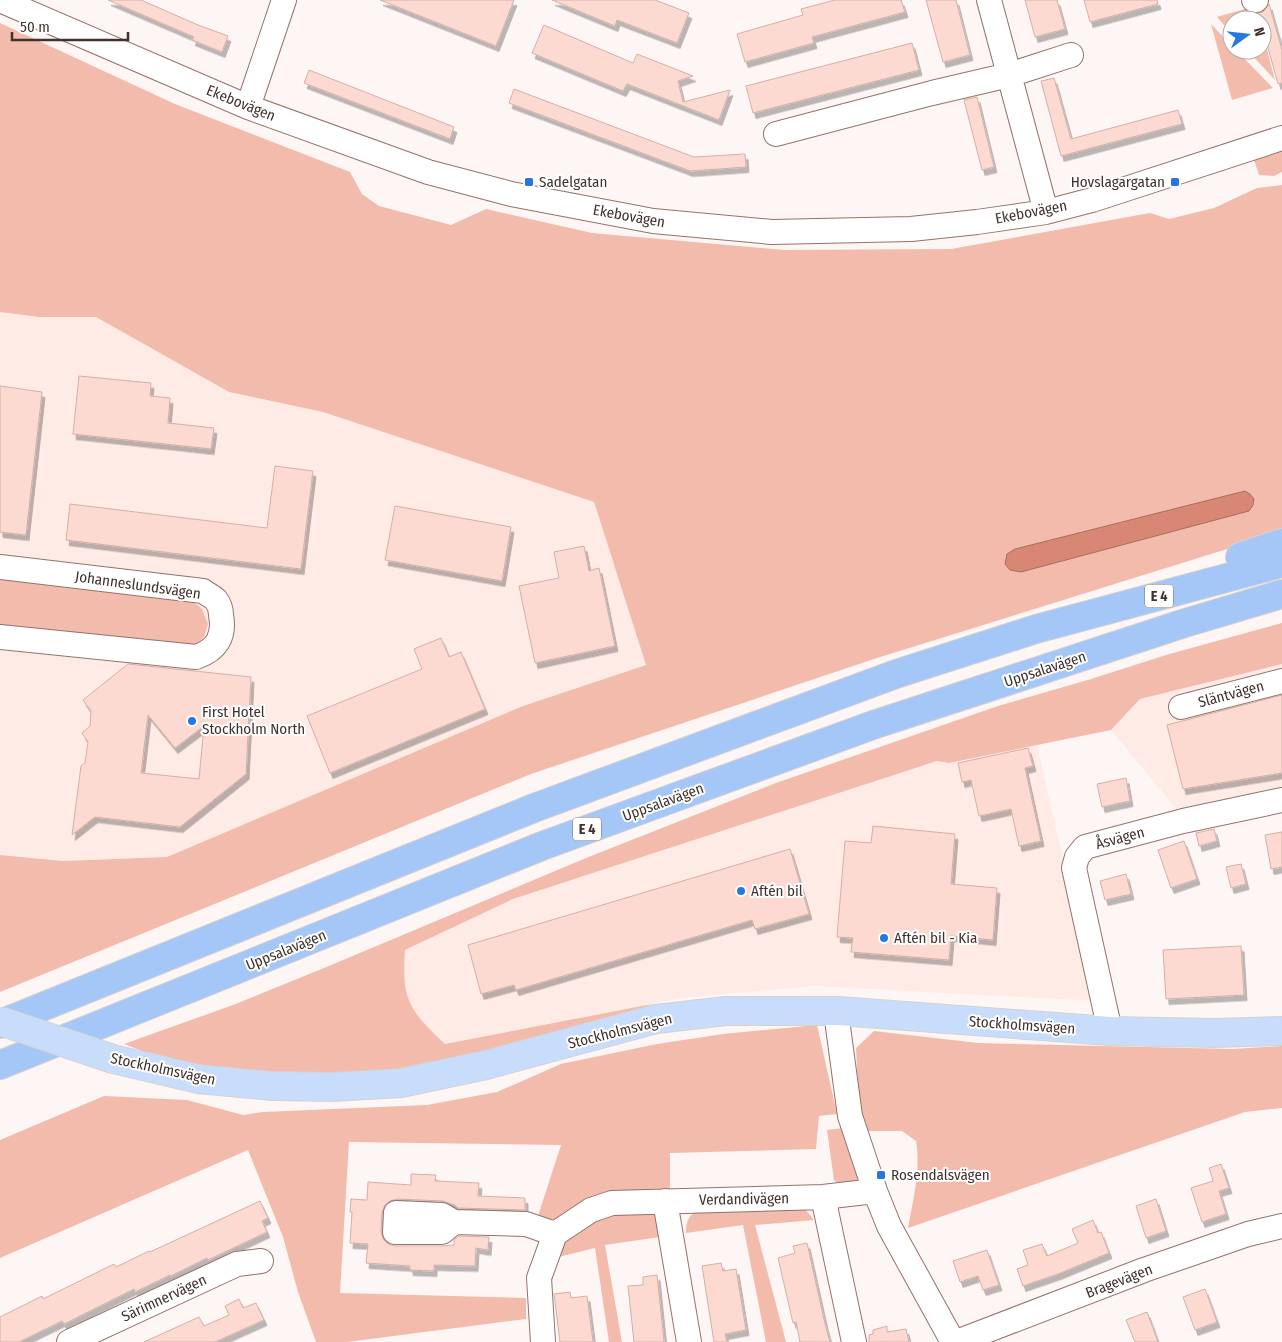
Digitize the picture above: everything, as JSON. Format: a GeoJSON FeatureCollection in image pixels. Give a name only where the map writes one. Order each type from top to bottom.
{"type":"FeatureCollection","features":[{"type":"Feature","properties":{"kind":"highway"},"geometry":{"type":"LineString","coordinates":[[1036,629],[1257,550],[1282,543]]}},
{"type":"Feature","properties":{"kind":"highway","name":"E 4"},"geometry":{"type":"LineString","coordinates":[[0,1022],[534,808],[896,674],[1036,629],[1282,563]]}},
{"type":"Feature","properties":{"kind":"highway","name":"Uppsalavägen"},"geometry":{"type":"LineString","coordinates":[[0,1065],[542,846],[873,725],[1185,623],[1282,594]]}},
{"type":"Feature","properties":{"kind":"highway"},"geometry":{"type":"LineString","coordinates":[[1185,623],[1282,602]]}},
{"type":"Feature","properties":{"kind":"main road","name":"Stockholmsvägen"},"geometry":{"type":"LineString","coordinates":[[0,1022],[114,1059],[198,1079],[263,1085],[333,1086],[401,1083],[486,1065],[656,1019],[726,1011],[838,1011],[1110,1031],[1215,1034],[1282,1031]]}},
{"type":"Feature","properties":{"kind":"street","name":"Ekebovägen"},"geometry":{"type":"LineString","coordinates":[[0,0],[248,107],[428,172],[511,194],[653,221],[772,232],[911,229],[977,222],[1046,212],[1092,200],[1282,138]]}},
{"type":"Feature","properties":{"kind":"street"},"geometry":{"type":"LineString","coordinates":[[248,107],[284,0]]}},
{"type":"Feature","properties":{"kind":"street"},"geometry":{"type":"LineString","coordinates":[[989,0],[1046,212]]}},
{"type":"Feature","properties":{"kind":"street"},"geometry":{"type":"LineString","coordinates":[[776,134],[927,94],[1009,75],[1071,55]]}},
{"type":"Feature","properties":{"kind":"street","name":"Johanneslundsvägen"},"geometry":{"type":"LineString","coordinates":[[0,567],[203,591],[216,600],[223,623],[220,637],[209,653],[196,657],[0,638]]}},
{"type":"Feature","properties":{"kind":"street","name":"Släntvägen"},"geometry":{"type":"LineString","coordinates":[[1181,707],[1282,680]]}},
{"type":"Feature","properties":{"kind":"street","name":"Åsvägen"},"geometry":{"type":"LineString","coordinates":[[1110,1031],[1074,868],[1077,857],[1085,847],[1183,821],[1282,800]]}},
{"type":"Feature","properties":{"kind":"street"},"geometry":{"type":"LineString","coordinates":[[838,1011],[838,1027],[850,1116],[875,1191],[889,1226],[955,1342]]}},
{"type":"Feature","properties":{"kind":"street","name":"Verdandivägen"},"geometry":{"type":"LineString","coordinates":[[555,1234],[591,1210],[612,1203],[824,1198],[875,1191]]}},
{"type":"Feature","properties":{"kind":"street"},"geometry":{"type":"LineString","coordinates":[[824,1198],[854,1342]]}},
{"type":"Feature","properties":{"kind":"street"},"geometry":{"type":"LineString","coordinates":[[664,1201],[690,1342]]}},
{"type":"Feature","properties":{"kind":"street"},"geometry":{"type":"LineString","coordinates":[[454,1222],[526,1224],[555,1234],[539,1278],[544,1342]]}},
{"type":"Feature","properties":{"kind":"street","name":"Bragevägen"},"geometry":{"type":"LineString","coordinates":[[955,1342],[1144,1270],[1248,1234],[1282,1226]]}},
{"type":"Feature","properties":{"kind":"street","name":"Särimnervägen"},"geometry":{"type":"LineString","coordinates":[[69,1342],[237,1264],[261,1261]]}},
{"type":"Feature","properties":{"kind":"shaded area"},"geometry":{"type":"Polygon","coordinates":[[[1255,6],[1256,10],[1241,10],[1255,6]]]}},
{"type":"Feature","properties":{"kind":"shaded area"},"geometry":{"type":"Polygon","coordinates":[[[1222,16],[1222,23],[1217,17],[1222,16]]]}},
{"type":"Feature","properties":{"kind":"shaded area"},"geometry":{"type":"Polygon","coordinates":[[[0,23],[175,104],[350,172],[362,194],[379,206],[451,225],[486,209],[592,233],[784,250],[951,249],[1150,213],[1169,219],[1214,208],[1257,188],[1282,185],[1282,532],[877,658],[531,774],[0,992],[0,855],[63,861],[167,857],[523,706],[646,665],[594,502],[323,412],[229,392],[96,317],[39,317],[0,312],[0,23]]]}},
{"type":"Feature","properties":{"kind":"shaded area"},"geometry":{"type":"Polygon","coordinates":[[[1211,24],[1222,36],[1222,60],[1246,60],[1273,88],[1232,100],[1211,24]]]}},
{"type":"Feature","properties":{"kind":"shaded area"},"geometry":{"type":"Polygon","coordinates":[[[1256,60],[1270,60],[1275,80],[1256,60]]]}},
{"type":"Feature","properties":{"kind":"shaded area"},"geometry":{"type":"Polygon","coordinates":[[[1282,152],[1282,172],[1274,176],[1259,175],[1254,160],[1282,152]]]}},
{"type":"Feature","properties":{"kind":"shaded area"},"geometry":{"type":"Polygon","coordinates":[[[0,312],[39,317],[96,317],[229,392],[323,412],[594,502],[646,665],[523,706],[167,857],[63,861],[0,855],[0,312]]]}},
{"type":"Feature","properties":{"kind":"shaded area"},"geometry":{"type":"Polygon","coordinates":[[[1245,491],[1254,499],[1249,511],[1021,572],[1010,570],[1005,564],[1007,554],[1015,549],[1245,491]]]}},
{"type":"Feature","properties":{"kind":"shaded area"},"geometry":{"type":"Polygon","coordinates":[[[0,574],[189,598],[202,609],[208,624],[204,637],[195,645],[0,626],[0,574]]]}},
{"type":"Feature","properties":{"kind":"shaded area"},"geometry":{"type":"Polygon","coordinates":[[[1282,623],[1282,664],[1140,699],[1111,730],[949,763],[937,761],[513,899],[405,950],[405,981],[410,1003],[423,1022],[445,1044],[652,1004],[623,1016],[439,1064],[389,1073],[346,1076],[257,1073],[193,1064],[157,1057],[124,1044],[233,1005],[586,858],[776,783],[998,706],[1166,655],[1282,623]]]}},
{"type":"Feature","properties":{"kind":"shaded area"},"geometry":{"type":"Polygon","coordinates":[[[1282,664],[1282,796],[1183,817],[1111,730],[1140,699],[1282,664]]]}},
{"type":"Feature","properties":{"kind":"shaded area"},"geometry":{"type":"Polygon","coordinates":[[[1037,745],[1095,1001],[815,986],[682,998],[445,1044],[423,1023],[409,1002],[403,976],[405,950],[513,899],[937,761],[949,763],[1037,745]]]}},
{"type":"Feature","properties":{"kind":"shaded area"},"geometry":{"type":"Polygon","coordinates":[[[817,1025],[837,1114],[819,1116],[816,1149],[670,1153],[670,1192],[561,1219],[537,1219],[561,1145],[349,1142],[340,1293],[526,1298],[526,1319],[347,1342],[316,1342],[298,1292],[283,1237],[248,1150],[0,1258],[0,1140],[104,1096],[187,1100],[243,1115],[263,1112],[427,1105],[497,1092],[561,1064],[657,1044],[723,1034],[817,1025]]]}},
{"type":"Feature","properties":{"kind":"shaded area"},"geometry":{"type":"Polygon","coordinates":[[[874,1031],[978,1043],[1233,1049],[1282,1046],[1282,1108],[1245,1112],[908,1228],[917,1174],[916,1141],[902,1131],[864,1131],[859,1111],[856,1048],[874,1031]]]}},
{"type":"Feature","properties":{"kind":"shaded area"},"geometry":{"type":"Polygon","coordinates":[[[843,1128],[858,1179],[851,1186],[841,1187],[834,1180],[827,1130],[843,1128]]]}},
{"type":"Feature","properties":{"kind":"shaded area"},"geometry":{"type":"Polygon","coordinates":[[[653,1207],[660,1237],[605,1245],[622,1342],[609,1342],[595,1248],[554,1258],[570,1233],[583,1221],[607,1214],[653,1207]]]}},
{"type":"Feature","properties":{"kind":"shaded area"},"geometry":{"type":"Polygon","coordinates":[[[805,1209],[814,1220],[755,1225],[786,1342],[766,1342],[743,1225],[686,1233],[687,1222],[697,1210],[805,1209]]]}},
{"type":"Feature","properties":{"kind":"building"},"geometry":{"type":"Polygon","coordinates":[[[108,0],[141,0],[228,36],[222,52],[192,40],[194,37],[108,0]]]}},
{"type":"Feature","properties":{"kind":"building"},"geometry":{"type":"Polygon","coordinates":[[[380,0],[514,0],[496,46],[380,0]]]}},
{"type":"Feature","properties":{"kind":"building"},"geometry":{"type":"Polygon","coordinates":[[[552,0],[655,0],[689,13],[677,43],[617,20],[615,26],[552,0]]]}},
{"type":"Feature","properties":{"kind":"building"},"geometry":{"type":"Polygon","coordinates":[[[835,0],[901,0],[905,12],[812,37],[814,43],[745,62],[737,34],[803,15],[801,9],[835,0]]]}},
{"type":"Feature","properties":{"kind":"building"},"geometry":{"type":"Polygon","coordinates":[[[926,0],[956,0],[970,55],[943,62],[926,0]]]}},
{"type":"Feature","properties":{"kind":"building"},"geometry":{"type":"Polygon","coordinates":[[[1025,0],[1057,0],[1065,29],[1035,37],[1025,0]]]}},
{"type":"Feature","properties":{"kind":"building"},"geometry":{"type":"Polygon","coordinates":[[[1084,0],[1157,0],[1158,4],[1090,22],[1084,0]]]}},
{"type":"Feature","properties":{"kind":"building"},"geometry":{"type":"Polygon","coordinates":[[[1269,4],[1271,10],[1264,10],[1269,4]]]}},
{"type":"Feature","properties":{"kind":"building"},"geometry":{"type":"Polygon","coordinates":[[[1272,15],[1282,50],[1282,83],[1278,84],[1271,60],[1272,15]]]}},
{"type":"Feature","properties":{"kind":"building"},"geometry":{"type":"Polygon","coordinates":[[[544,25],[633,63],[637,54],[693,76],[678,81],[683,102],[730,90],[719,120],[627,84],[623,91],[532,53],[544,25]]]}},
{"type":"Feature","properties":{"kind":"building"},"geometry":{"type":"Polygon","coordinates":[[[912,43],[919,70],[753,113],[746,86],[912,43]]]}},
{"type":"Feature","properties":{"kind":"building"},"geometry":{"type":"Polygon","coordinates":[[[309,70],[454,127],[450,139],[304,83],[309,70]]]}},
{"type":"Feature","properties":{"kind":"building"},"geometry":{"type":"Polygon","coordinates":[[[1054,78],[1071,139],[1178,110],[1182,124],[1061,156],[1041,81],[1054,78]]]}},
{"type":"Feature","properties":{"kind":"building"},"geometry":{"type":"Polygon","coordinates":[[[514,89],[694,157],[745,154],[746,167],[690,171],[509,103],[514,89]]]}},
{"type":"Feature","properties":{"kind":"building"},"geometry":{"type":"Polygon","coordinates":[[[977,97],[994,167],[982,170],[964,100],[977,97]]]}},
{"type":"Feature","properties":{"kind":"building"},"geometry":{"type":"Polygon","coordinates":[[[79,376],[151,383],[150,396],[170,398],[168,423],[214,428],[211,449],[73,434],[79,376]]]}},
{"type":"Feature","properties":{"kind":"building"},"geometry":{"type":"Polygon","coordinates":[[[0,386],[42,392],[26,535],[0,532],[0,386]]]}},
{"type":"Feature","properties":{"kind":"building"},"geometry":{"type":"Polygon","coordinates":[[[275,466],[313,471],[301,569],[66,540],[70,504],[267,528],[275,466]]]}},
{"type":"Feature","properties":{"kind":"building"},"geometry":{"type":"Polygon","coordinates":[[[395,506],[511,527],[502,581],[385,560],[395,506]]]}},
{"type":"Feature","properties":{"kind":"building"},"geometry":{"type":"Polygon","coordinates":[[[584,546],[589,571],[599,568],[615,646],[535,663],[519,586],[559,578],[554,552],[584,546]]]}},
{"type":"Feature","properties":{"kind":"building"},"geometry":{"type":"Polygon","coordinates":[[[441,638],[449,657],[461,652],[485,709],[330,773],[307,716],[422,669],[414,649],[441,638]]]}},
{"type":"Feature","properties":{"kind":"building"},"geometry":{"type":"Polygon","coordinates":[[[128,664],[251,677],[246,774],[180,827],[95,817],[72,835],[81,766],[85,763],[88,742],[82,733],[90,726],[91,711],[83,700],[128,664]],[[148,715],[141,773],[199,779],[204,726],[175,748],[148,715]]]}},
{"type":"Feature","properties":{"kind":"building"},"geometry":{"type":"Polygon","coordinates":[[[1282,695],[1282,773],[1183,789],[1167,725],[1282,695]]]}},
{"type":"Feature","properties":{"kind":"building"},"geometry":{"type":"Polygon","coordinates":[[[1028,748],[1033,766],[1025,768],[1041,841],[1019,846],[1011,809],[979,816],[971,780],[962,782],[958,763],[1028,748]]]}},
{"type":"Feature","properties":{"kind":"building"},"geometry":{"type":"Polygon","coordinates":[[[1126,778],[1130,801],[1102,807],[1097,784],[1126,778]]]}},
{"type":"Feature","properties":{"kind":"building"},"geometry":{"type":"Polygon","coordinates":[[[873,826],[955,834],[951,884],[997,888],[993,940],[951,936],[949,960],[851,952],[853,938],[837,937],[845,841],[871,843],[873,826]]]}},
{"type":"Feature","properties":{"kind":"building"},"geometry":{"type":"Polygon","coordinates":[[[1214,829],[1217,841],[1199,846],[1196,833],[1214,829]]]}},
{"type":"Feature","properties":{"kind":"building"},"geometry":{"type":"Polygon","coordinates":[[[1282,832],[1282,867],[1271,869],[1265,835],[1282,832]]]}},
{"type":"Feature","properties":{"kind":"building"},"geometry":{"type":"Polygon","coordinates":[[[1184,841],[1197,879],[1171,888],[1158,850],[1184,841]]]}},
{"type":"Feature","properties":{"kind":"building"},"geometry":{"type":"Polygon","coordinates":[[[790,849],[809,914],[755,929],[752,920],[516,990],[514,985],[481,994],[468,945],[790,849]]]}},
{"type":"Feature","properties":{"kind":"building"},"geometry":{"type":"Polygon","coordinates":[[[1241,864],[1246,884],[1231,888],[1226,867],[1241,864]]]}},
{"type":"Feature","properties":{"kind":"building"},"geometry":{"type":"Polygon","coordinates":[[[1126,874],[1131,894],[1105,900],[1100,881],[1126,874]]]}},
{"type":"Feature","properties":{"kind":"building"},"geometry":{"type":"Polygon","coordinates":[[[1241,946],[1244,995],[1166,999],[1163,950],[1241,946]]]}},
{"type":"Feature","properties":{"kind":"building"},"geometry":{"type":"Polygon","coordinates":[[[1221,1164],[1229,1188],[1219,1191],[1226,1214],[1202,1222],[1191,1188],[1213,1181],[1209,1168],[1221,1164]]]}},
{"type":"Feature","properties":{"kind":"building"},"geometry":{"type":"Polygon","coordinates":[[[411,1174],[436,1175],[435,1181],[479,1183],[478,1196],[525,1198],[525,1210],[458,1208],[443,1201],[397,1199],[390,1201],[385,1205],[382,1212],[381,1231],[383,1239],[388,1244],[395,1246],[442,1246],[454,1245],[454,1240],[459,1236],[489,1237],[488,1250],[476,1248],[475,1266],[434,1265],[434,1271],[410,1270],[410,1266],[366,1263],[368,1244],[350,1243],[351,1199],[367,1200],[368,1182],[411,1185],[411,1174]]]}},
{"type":"Feature","properties":{"kind":"building"},"geometry":{"type":"Polygon","coordinates":[[[1156,1199],[1166,1231],[1146,1238],[1136,1206],[1156,1199]]]}},
{"type":"Feature","properties":{"kind":"building"},"geometry":{"type":"Polygon","coordinates":[[[260,1201],[268,1218],[262,1221],[267,1232],[135,1292],[134,1289],[64,1324],[62,1321],[19,1342],[0,1342],[0,1317],[42,1296],[43,1299],[114,1264],[116,1267],[260,1201]]]}},
{"type":"Feature","properties":{"kind":"building"},"geometry":{"type":"Polygon","coordinates":[[[1093,1220],[1098,1233],[1101,1232],[1109,1253],[1023,1286],[1017,1269],[1028,1265],[1023,1250],[1042,1244],[1047,1256],[1078,1243],[1072,1229],[1093,1220]]]}},
{"type":"Feature","properties":{"kind":"building"},"geometry":{"type":"Polygon","coordinates":[[[807,1243],[830,1342],[800,1342],[796,1322],[793,1323],[778,1258],[795,1253],[793,1246],[807,1243]]]}},
{"type":"Feature","properties":{"kind":"building"},"geometry":{"type":"Polygon","coordinates":[[[987,1250],[999,1285],[983,1290],[978,1276],[960,1282],[953,1261],[987,1250]]]}},
{"type":"Feature","properties":{"kind":"building"},"geometry":{"type":"Polygon","coordinates":[[[721,1263],[723,1271],[736,1269],[746,1330],[725,1334],[727,1342],[714,1342],[702,1266],[721,1263]]]}},
{"type":"Feature","properties":{"kind":"building"},"geometry":{"type":"Polygon","coordinates":[[[657,1275],[664,1342],[634,1342],[628,1286],[643,1285],[643,1277],[657,1275]]]}},
{"type":"Feature","properties":{"kind":"building"},"geometry":{"type":"Polygon","coordinates":[[[1205,1289],[1217,1322],[1195,1330],[1183,1297],[1205,1289]]]}},
{"type":"Feature","properties":{"kind":"building"},"geometry":{"type":"Polygon","coordinates":[[[570,1292],[571,1298],[587,1296],[593,1342],[560,1342],[554,1294],[570,1292]]]}},
{"type":"Feature","properties":{"kind":"building"},"geometry":{"type":"Polygon","coordinates":[[[239,1299],[243,1308],[256,1303],[264,1320],[215,1342],[144,1342],[199,1317],[204,1326],[229,1315],[225,1306],[239,1299]]]}},
{"type":"Feature","properties":{"kind":"building"},"geometry":{"type":"Polygon","coordinates":[[[1147,1312],[1158,1342],[1135,1342],[1126,1320],[1147,1312]]]}},
{"type":"Feature","properties":{"kind":"building"},"geometry":{"type":"Polygon","coordinates":[[[887,1326],[887,1332],[906,1329],[909,1342],[869,1342],[869,1335],[873,1334],[873,1330],[887,1326]]]}},
{"type":"Feature","properties":{"kind":"place","name":"Sadelgatan"},"geometry":{"type":"Point","coordinates":[529,182]}},
{"type":"Feature","properties":{"kind":"place","name":"Hovslagargatan"},"geometry":{"type":"Point","coordinates":[1175,182]}},
{"type":"Feature","properties":{"kind":"place","name":"First Hotel Stockholm North"},"geometry":{"type":"Point","coordinates":[192,721]}},
{"type":"Feature","properties":{"kind":"place","name":"Aftén bil"},"geometry":{"type":"Point","coordinates":[741,891]}},
{"type":"Feature","properties":{"kind":"place","name":"Aftén bil - Kia"},"geometry":{"type":"Point","coordinates":[884,938]}},
{"type":"Feature","properties":{"kind":"place","name":"Rosendalsvägen"},"geometry":{"type":"Point","coordinates":[881,1175]}}]}
